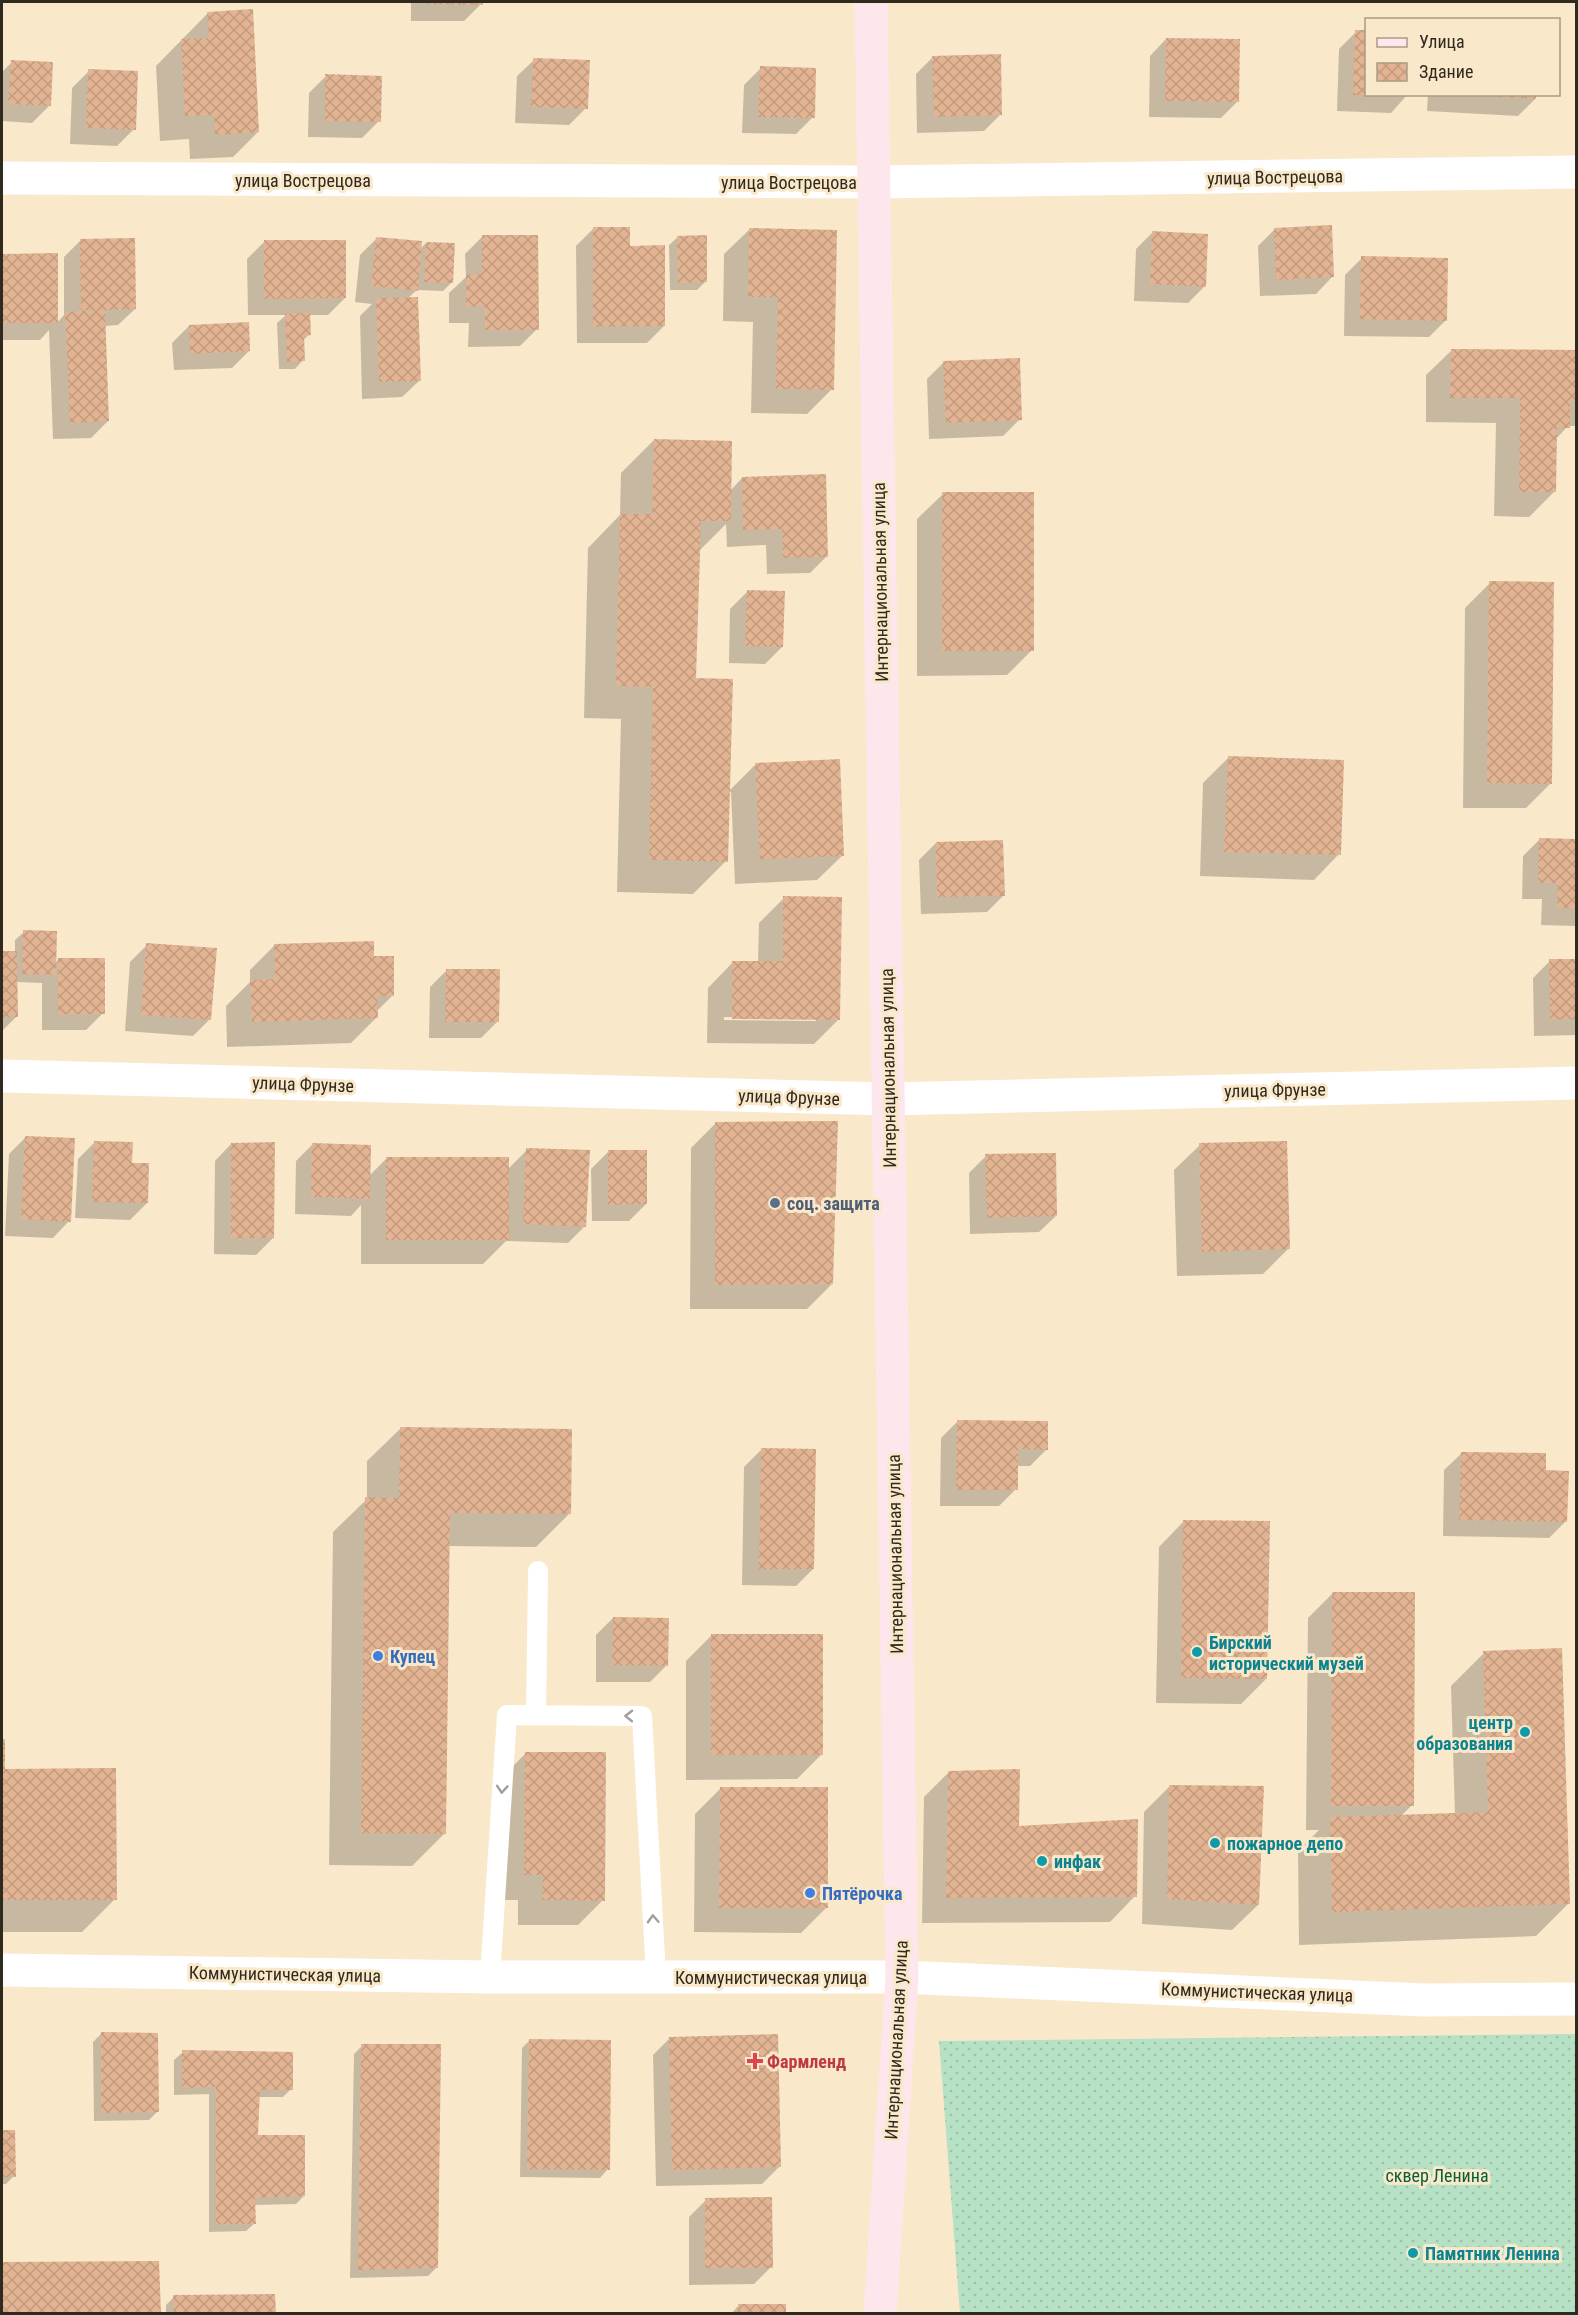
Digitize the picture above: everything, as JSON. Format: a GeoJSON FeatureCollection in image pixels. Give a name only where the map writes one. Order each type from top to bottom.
{"type":"FeatureCollection","features":[{"type":"Feature","properties":{"kind":"main road","name":"Интернациональная улица"},"geometry":{"type":"LineString","coordinates":[[871,2],[902,1977],[880,2313]]}},
{"type":"Feature","properties":{"kind":"street","name":"улица Вострецова"},"geometry":{"type":"LineString","coordinates":[[2,178],[874,182],[1576,172]]}},
{"type":"Feature","properties":{"kind":"street","name":"улица Фрунзе"},"geometry":{"type":"LineString","coordinates":[[2,1076],[888,1099],[1576,1083]]}},
{"type":"Feature","properties":{"kind":"street","name":"Коммунистическая улица"},"geometry":{"type":"LineString","coordinates":[[2,1970],[490,1977],[902,1977],[1424,2000],[1576,1999]]}},
{"type":"Feature","properties":{"kind":"lane"},"geometry":{"type":"LineString","coordinates":[[537,1715],[538,1571]]}},
{"type":"Feature","properties":{"kind":"lane"},"geometry":{"type":"LineString","coordinates":[[490,1977],[507,1715],[537,1715],[642,1716],[656,1977]]}},
{"type":"Feature","properties":{"kind":"green space","name":"сквер Ленина"},"geometry":{"type":"Polygon","coordinates":[[[1576,2034],[1576,2313],[960,2313],[939,2041],[1576,2034]]]}},
{"type":"Feature","properties":{"kind":"building"},"geometry":{"type":"Polygon","coordinates":[[[427,2],[483,2],[483,5],[427,4],[427,2]]]}},
{"type":"Feature","properties":{"kind":"building"},"geometry":{"type":"Polygon","coordinates":[[[253,9],[259,132],[215,135],[214,115],[185,116],[181,39],[209,38],[207,12],[253,9]]]}},
{"type":"Feature","properties":{"kind":"building"},"geometry":{"type":"Polygon","coordinates":[[[1355,30],[1365,30],[1365,95],[1353,95],[1355,30]]]}},
{"type":"Feature","properties":{"kind":"building"},"geometry":{"type":"Polygon","coordinates":[[[1166,38],[1240,39],[1239,102],[1165,101],[1166,38]]]}},
{"type":"Feature","properties":{"kind":"building"},"geometry":{"type":"Polygon","coordinates":[[[1001,54],[1002,115],[934,117],[932,56],[1001,54]]]}},
{"type":"Feature","properties":{"kind":"building"},"geometry":{"type":"Polygon","coordinates":[[[533,58],[590,60],[588,109],[531,107],[533,58]]]}},
{"type":"Feature","properties":{"kind":"building"},"geometry":{"type":"Polygon","coordinates":[[[11,60],[53,62],[51,106],[8,104],[11,60]]]}},
{"type":"Feature","properties":{"kind":"building"},"geometry":{"type":"Polygon","coordinates":[[[760,66],[816,68],[815,118],[758,117],[760,66]]]}},
{"type":"Feature","properties":{"kind":"building"},"geometry":{"type":"Polygon","coordinates":[[[88,69],[138,71],[136,130],[86,128],[88,69]]]}},
{"type":"Feature","properties":{"kind":"building"},"geometry":{"type":"Polygon","coordinates":[[[325,74],[382,76],[381,122],[325,121],[325,74]]]}},
{"type":"Feature","properties":{"kind":"building"},"geometry":{"type":"Polygon","coordinates":[[[1476,96],[1536,96],[1536,99],[1476,96]]]}},
{"type":"Feature","properties":{"kind":"building"},"geometry":{"type":"Polygon","coordinates":[[[1332,225],[1334,277],[1276,280],[1274,228],[1332,225]]]}},
{"type":"Feature","properties":{"kind":"building"},"geometry":{"type":"Polygon","coordinates":[[[593,227],[630,227],[630,246],[665,245],[665,326],[593,327],[593,227]]]}},
{"type":"Feature","properties":{"kind":"building"},"geometry":{"type":"Polygon","coordinates":[[[749,228],[837,230],[834,390],[776,389],[778,297],[748,297],[749,228]]]}},
{"type":"Feature","properties":{"kind":"building"},"geometry":{"type":"Polygon","coordinates":[[[1152,231],[1208,234],[1206,287],[1150,284],[1152,231]]]}},
{"type":"Feature","properties":{"kind":"building"},"geometry":{"type":"Polygon","coordinates":[[[482,235],[538,235],[539,330],[485,330],[485,306],[466,307],[466,275],[482,274],[482,235]]]}},
{"type":"Feature","properties":{"kind":"building"},"geometry":{"type":"Polygon","coordinates":[[[707,235],[707,282],[678,283],[677,236],[707,235]]]}},
{"type":"Feature","properties":{"kind":"building"},"geometry":{"type":"Polygon","coordinates":[[[376,237],[422,241],[418,291],[371,286],[376,237]]]}},
{"type":"Feature","properties":{"kind":"building"},"geometry":{"type":"Polygon","coordinates":[[[135,238],[136,309],[105,310],[109,421],[70,423],[65,312],[102,310],[81,310],[80,239],[135,238]]]}},
{"type":"Feature","properties":{"kind":"building"},"geometry":{"type":"Polygon","coordinates":[[[264,240],[346,240],[346,298],[264,299],[264,240]]]}},
{"type":"Feature","properties":{"kind":"building"},"geometry":{"type":"Polygon","coordinates":[[[426,242],[455,243],[453,283],[424,282],[426,242]]]}},
{"type":"Feature","properties":{"kind":"building"},"geometry":{"type":"Polygon","coordinates":[[[58,253],[58,323],[2,323],[2,254],[58,253]]]}},
{"type":"Feature","properties":{"kind":"building"},"geometry":{"type":"Polygon","coordinates":[[[1361,256],[1448,258],[1447,321],[1360,319],[1361,256]]]}},
{"type":"Feature","properties":{"kind":"building"},"geometry":{"type":"Polygon","coordinates":[[[418,297],[421,381],[379,382],[376,298],[418,297]]]}},
{"type":"Feature","properties":{"kind":"building"},"geometry":{"type":"Polygon","coordinates":[[[310,312],[311,335],[304,336],[305,361],[287,362],[285,314],[310,312]]]}},
{"type":"Feature","properties":{"kind":"building"},"geometry":{"type":"Polygon","coordinates":[[[249,322],[250,351],[190,354],[189,325],[249,322]]]}},
{"type":"Feature","properties":{"kind":"building"},"geometry":{"type":"Polygon","coordinates":[[[1451,349],[1576,350],[1576,401],[1570,401],[1570,428],[1557,428],[1556,492],[1519,492],[1520,398],[1450,398],[1451,349]]]}},
{"type":"Feature","properties":{"kind":"building"},"geometry":{"type":"Polygon","coordinates":[[[1020,358],[1022,420],[946,423],[943,361],[1020,358]]]}},
{"type":"Feature","properties":{"kind":"building"},"geometry":{"type":"Polygon","coordinates":[[[654,439],[732,441],[731,521],[701,521],[696,678],[733,679],[728,862],[649,860],[653,687],[616,686],[620,514],[652,514],[654,439]]]}},
{"type":"Feature","properties":{"kind":"building"},"geometry":{"type":"Polygon","coordinates":[[[826,474],[828,557],[783,558],[782,529],[743,530],[742,477],[826,474]]]}},
{"type":"Feature","properties":{"kind":"building"},"geometry":{"type":"Polygon","coordinates":[[[942,492],[1034,492],[1034,651],[942,651],[942,492]]]}},
{"type":"Feature","properties":{"kind":"building"},"geometry":{"type":"Polygon","coordinates":[[[1489,581],[1554,582],[1552,784],[1487,783],[1489,581]]]}},
{"type":"Feature","properties":{"kind":"building"},"geometry":{"type":"Polygon","coordinates":[[[747,590],[785,591],[783,647],[745,646],[747,590]]]}},
{"type":"Feature","properties":{"kind":"building"},"geometry":{"type":"Polygon","coordinates":[[[1228,756],[1344,760],[1341,855],[1224,852],[1228,756]]]}},
{"type":"Feature","properties":{"kind":"building"},"geometry":{"type":"Polygon","coordinates":[[[840,759],[844,856],[760,859],[755,763],[840,759]]]}},
{"type":"Feature","properties":{"kind":"building"},"geometry":{"type":"Polygon","coordinates":[[[1539,838],[1576,839],[1576,909],[1557,908],[1558,883],[1538,883],[1539,838]]]}},
{"type":"Feature","properties":{"kind":"building"},"geometry":{"type":"Polygon","coordinates":[[[1003,840],[1005,896],[937,897],[936,842],[1003,840]]]}},
{"type":"Feature","properties":{"kind":"building"},"geometry":{"type":"Polygon","coordinates":[[[783,896],[842,897],[840,1020],[732,1019],[732,961],[783,961],[783,896]]]}},
{"type":"Feature","properties":{"kind":"building"},"geometry":{"type":"Polygon","coordinates":[[[23,930],[57,931],[56,975],[22,974],[23,930]]]}},
{"type":"Feature","properties":{"kind":"building"},"geometry":{"type":"Polygon","coordinates":[[[374,941],[374,956],[394,956],[394,996],[377,996],[378,1018],[252,1022],[250,980],[275,979],[274,944],[374,941]]]}},
{"type":"Feature","properties":{"kind":"building"},"geometry":{"type":"Polygon","coordinates":[[[146,943],[217,948],[211,1020],[141,1015],[146,943]]]}},
{"type":"Feature","properties":{"kind":"building"},"geometry":{"type":"Polygon","coordinates":[[[2,951],[17,951],[18,1017],[2,1017],[2,951]]]}},
{"type":"Feature","properties":{"kind":"building"},"geometry":{"type":"Polygon","coordinates":[[[58,958],[105,958],[105,1014],[58,1014],[58,958]]]}},
{"type":"Feature","properties":{"kind":"building"},"geometry":{"type":"Polygon","coordinates":[[[1549,959],[1576,959],[1576,1019],[1550,1020],[1549,959]]]}},
{"type":"Feature","properties":{"kind":"building"},"geometry":{"type":"Polygon","coordinates":[[[446,969],[500,969],[499,1022],[445,1022],[446,969]]]}},
{"type":"Feature","properties":{"kind":"building","name":"соц. защита"},"geometry":{"type":"Polygon","coordinates":[[[838,1121],[833,1284],[715,1285],[715,1122],[838,1121]]]}},
{"type":"Feature","properties":{"kind":"building"},"geometry":{"type":"Polygon","coordinates":[[[25,1136],[75,1138],[71,1222],[21,1219],[25,1136]]]}},
{"type":"Feature","properties":{"kind":"building"},"geometry":{"type":"Polygon","coordinates":[[[94,1141],[133,1142],[132,1163],[149,1163],[148,1203],[92,1202],[94,1141]]]}},
{"type":"Feature","properties":{"kind":"building"},"geometry":{"type":"Polygon","coordinates":[[[1287,1141],[1290,1249],[1202,1252],[1199,1143],[1287,1141]]]}},
{"type":"Feature","properties":{"kind":"building"},"geometry":{"type":"Polygon","coordinates":[[[275,1142],[274,1238],[231,1238],[231,1143],[275,1142]]]}},
{"type":"Feature","properties":{"kind":"building"},"geometry":{"type":"Polygon","coordinates":[[[312,1143],[371,1145],[370,1199],[311,1197],[312,1143]]]}},
{"type":"Feature","properties":{"kind":"building"},"geometry":{"type":"Polygon","coordinates":[[[526,1148],[590,1150],[586,1227],[523,1224],[526,1148]]]}},
{"type":"Feature","properties":{"kind":"building"},"geometry":{"type":"Polygon","coordinates":[[[608,1150],[647,1150],[647,1204],[608,1205],[608,1150]]]}},
{"type":"Feature","properties":{"kind":"building"},"geometry":{"type":"Polygon","coordinates":[[[1056,1153],[1057,1216],[987,1218],[985,1154],[1056,1153]]]}},
{"type":"Feature","properties":{"kind":"building"},"geometry":{"type":"Polygon","coordinates":[[[386,1157],[509,1157],[509,1240],[386,1240],[386,1157]]]}},
{"type":"Feature","properties":{"kind":"building"},"geometry":{"type":"Polygon","coordinates":[[[957,1420],[1048,1421],[1048,1450],[1018,1449],[1018,1490],[956,1490],[957,1420]]]}},
{"type":"Feature","properties":{"kind":"building"},"geometry":{"type":"Polygon","coordinates":[[[400,1427],[572,1429],[571,1514],[450,1513],[446,1834],[361,1833],[365,1497],[399,1498],[400,1427]]]}},
{"type":"Feature","properties":{"kind":"building"},"geometry":{"type":"Polygon","coordinates":[[[761,1448],[816,1449],[814,1569],[759,1569],[761,1448]]]}},
{"type":"Feature","properties":{"kind":"building"},"geometry":{"type":"Polygon","coordinates":[[[1461,1452],[1546,1453],[1546,1470],[1569,1471],[1567,1522],[1459,1520],[1461,1452]]]}},
{"type":"Feature","properties":{"kind":"building"},"geometry":{"type":"Polygon","coordinates":[[[1183,1520],[1270,1521],[1267,1679],[1181,1678],[1183,1520]]]}},
{"type":"Feature","properties":{"kind":"building"},"geometry":{"type":"Polygon","coordinates":[[[1332,1592],[1415,1592],[1414,1806],[1331,1806],[1332,1592]]]}},
{"type":"Feature","properties":{"kind":"building"},"geometry":{"type":"Polygon","coordinates":[[[613,1617],[669,1618],[668,1666],[612,1665],[613,1617]]]}},
{"type":"Feature","properties":{"kind":"building"},"geometry":{"type":"Polygon","coordinates":[[[711,1634],[823,1634],[823,1755],[711,1755],[711,1634]]]}},
{"type":"Feature","properties":{"kind":"building","name":"центр образования"},"geometry":{"type":"Polygon","coordinates":[[[1562,1648],[1570,1904],[1332,1912],[1330,1817],[1488,1812],[1483,1651],[1562,1648]]]}},
{"type":"Feature","properties":{"kind":"building"},"geometry":{"type":"Polygon","coordinates":[[[2,1739],[5,1739],[5,1769],[116,1768],[117,1900],[2,1900],[2,1739]]]}},
{"type":"Feature","properties":{"kind":"building"},"geometry":{"type":"Polygon","coordinates":[[[525,1752],[606,1752],[605,1901],[542,1900],[543,1875],[524,1875],[525,1752]]]}},
{"type":"Feature","properties":{"kind":"building","name":"инфак"},"geometry":{"type":"Polygon","coordinates":[[[1020,1769],[1019,1826],[1138,1819],[1137,1897],[946,1898],[948,1771],[1020,1769]]]}},
{"type":"Feature","properties":{"kind":"building","name":"пожарное депо"},"geometry":{"type":"Polygon","coordinates":[[[1169,1785],[1264,1786],[1259,1905],[1167,1899],[1169,1785]]]}},
{"type":"Feature","properties":{"kind":"building"},"geometry":{"type":"Polygon","coordinates":[[[720,1787],[828,1787],[828,1908],[719,1908],[720,1787]]]}},
{"type":"Feature","properties":{"kind":"building"},"geometry":{"type":"Polygon","coordinates":[[[101,2032],[158,2033],[159,2112],[101,2113],[101,2032]]]}},
{"type":"Feature","properties":{"kind":"building"},"geometry":{"type":"Polygon","coordinates":[[[778,2034],[781,2167],[672,2170],[669,2037],[778,2034]]]}},
{"type":"Feature","properties":{"kind":"building"},"geometry":{"type":"Polygon","coordinates":[[[529,2039],[611,2040],[610,2170],[527,2169],[529,2039]]]}},
{"type":"Feature","properties":{"kind":"building"},"geometry":{"type":"Polygon","coordinates":[[[361,2044],[441,2044],[438,2268],[358,2270],[361,2044]]]}},
{"type":"Feature","properties":{"kind":"building"},"geometry":{"type":"Polygon","coordinates":[[[182,2050],[293,2052],[293,2090],[260,2090],[258,2135],[305,2135],[305,2196],[255,2198],[256,2224],[216,2224],[216,2087],[182,2088],[182,2050]]]}},
{"type":"Feature","properties":{"kind":"building"},"geometry":{"type":"Polygon","coordinates":[[[2,2130],[15,2130],[16,2177],[2,2177],[2,2130]]]}},
{"type":"Feature","properties":{"kind":"building"},"geometry":{"type":"Polygon","coordinates":[[[772,2197],[773,2268],[705,2268],[705,2198],[772,2197]]]}},
{"type":"Feature","properties":{"kind":"building"},"geometry":{"type":"Polygon","coordinates":[[[159,2261],[161,2314],[2,2314],[2,2262],[159,2261]]]}},
{"type":"Feature","properties":{"kind":"building"},"geometry":{"type":"Polygon","coordinates":[[[275,2294],[276,2314],[174,2314],[173,2295],[275,2294]]]}},
{"type":"Feature","properties":{"kind":"building"},"geometry":{"type":"Polygon","coordinates":[[[738,2304],[786,2304],[786,2314],[738,2314],[738,2304]]]}},
{"type":"Feature","properties":{"kind":"place","name":"соц. защита"},"geometry":{"type":"Point","coordinates":[775,1203]}},
{"type":"Feature","properties":{"kind":"place","name":"Бирский исторический музей"},"geometry":{"type":"Point","coordinates":[1197,1652]}},
{"type":"Feature","properties":{"kind":"place","name":"Купец"},"geometry":{"type":"Point","coordinates":[378,1656]}},
{"type":"Feature","properties":{"kind":"place","name":"центр образования"},"geometry":{"type":"Point","coordinates":[1525,1732]}},
{"type":"Feature","properties":{"kind":"place","name":"пожарное депо"},"geometry":{"type":"Point","coordinates":[1215,1843]}},
{"type":"Feature","properties":{"kind":"place","name":"инфак"},"geometry":{"type":"Point","coordinates":[1042,1861]}},
{"type":"Feature","properties":{"kind":"place","name":"Пятёрочка"},"geometry":{"type":"Point","coordinates":[810,1893]}},
{"type":"Feature","properties":{"kind":"place","name":"Фармленд"},"geometry":{"type":"Point","coordinates":[755,2061]}},
{"type":"Feature","properties":{"kind":"place","name":"Памятник Ленина"},"geometry":{"type":"Point","coordinates":[1413,2253]}}]}
